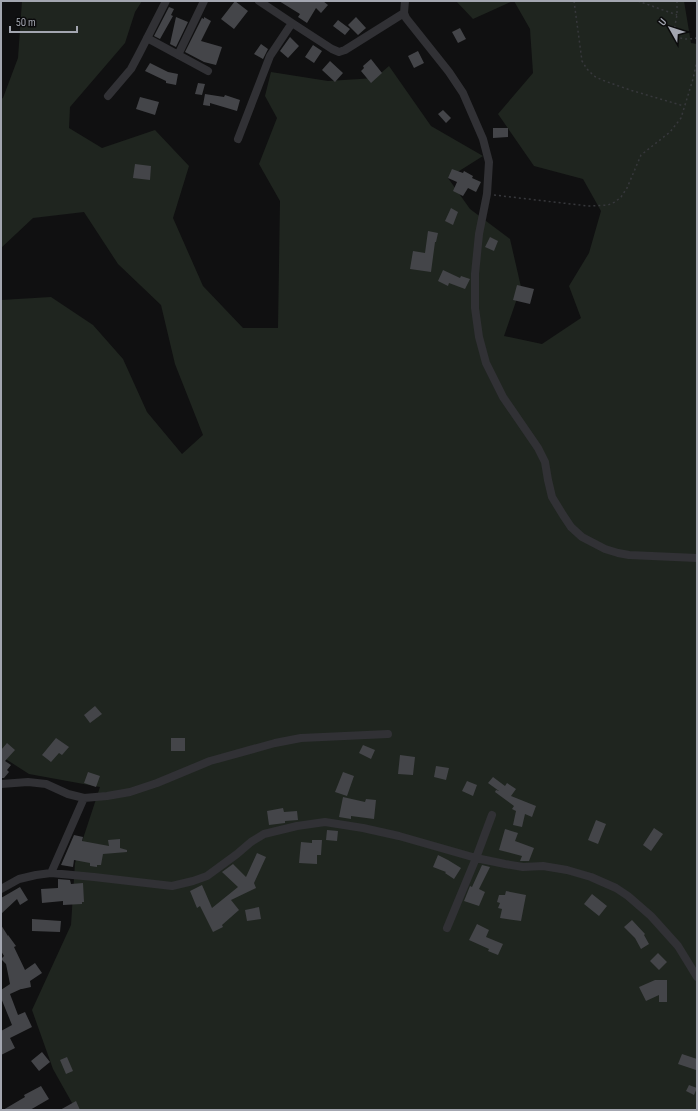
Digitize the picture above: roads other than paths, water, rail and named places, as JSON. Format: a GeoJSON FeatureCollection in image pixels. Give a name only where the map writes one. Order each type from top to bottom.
{"type":"FeatureCollection","features":[{"type":"Feature","properties":{"kind":"street"},"geometry":{"type":"LineString","coordinates":[[108,96],[130,69],[166,1]]}},
{"type":"Feature","properties":{"kind":"street"},"geometry":{"type":"LineString","coordinates":[[178,55],[204,1]]}},
{"type":"Feature","properties":{"kind":"street"},"geometry":{"type":"LineString","coordinates":[[259,1],[332,49],[339,52],[345,50],[404,13]]}},
{"type":"Feature","properties":{"kind":"street"},"geometry":{"type":"LineString","coordinates":[[405,1],[404,13],[406,18],[449,72],[463,93],[483,138],[489,162],[487,194],[479,234],[475,274],[475,308],[479,337],[486,363],[503,397],[538,448],[545,462],[552,497],[571,527],[582,537],[606,548],[618,553],[629,555],[697,558]]}},
{"type":"Feature","properties":{"kind":"street"},"geometry":{"type":"LineString","coordinates":[[238,139],[270,56],[292,23]]}},
{"type":"Feature","properties":{"kind":"street"},"geometry":{"type":"LineString","coordinates":[[147,38],[208,71]]}},
{"type":"Feature","properties":{"kind":"street"},"geometry":{"type":"LineString","coordinates":[[1,784],[37,782],[46,784],[68,794],[84,798],[107,796],[130,792],[157,783],[210,761],[275,743],[301,738],[388,734]]}},
{"type":"Feature","properties":{"kind":"street"},"geometry":{"type":"LineString","coordinates":[[51,873],[84,798]]}},
{"type":"Feature","properties":{"kind":"street"},"geometry":{"type":"LineString","coordinates":[[447,928],[492,815]]}},
{"type":"Feature","properties":{"kind":"street"},"geometry":{"type":"LineString","coordinates":[[1,889],[19,878],[51,873],[94,876],[172,886],[206,876],[264,834],[297,826],[325,822],[399,836],[476,858],[522,867],[543,866],[567,870],[591,877],[616,888],[628,896],[651,916],[678,946],[697,977]]}}]}
